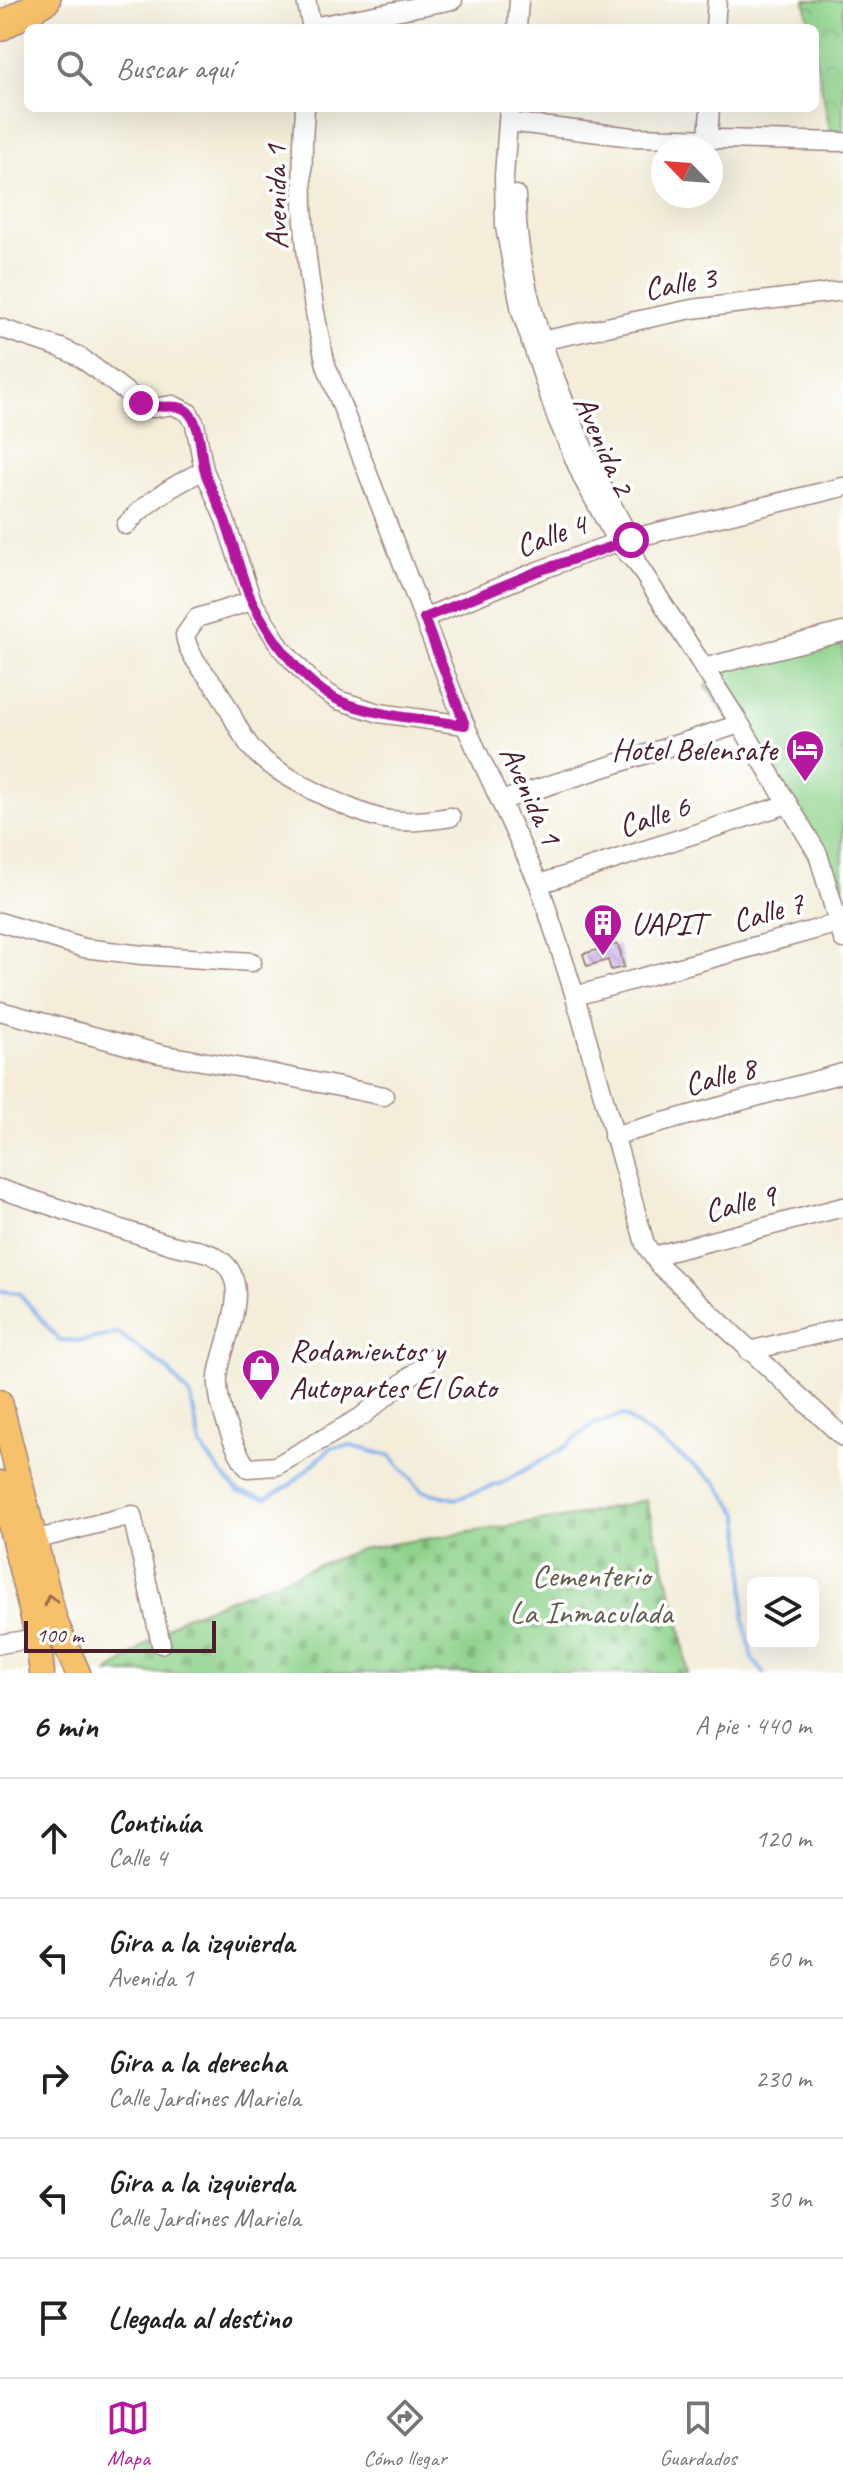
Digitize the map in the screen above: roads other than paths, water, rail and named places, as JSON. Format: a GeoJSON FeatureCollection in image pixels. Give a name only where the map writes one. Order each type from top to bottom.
{"type":"FeatureCollection","features":[{"type":"Feature","properties":{"kind":"highway"},"geometry":{"type":"LineString","coordinates":[[6,13],[46,0]]}},
{"type":"Feature","properties":{"kind":"main road"},"geometry":{"type":"LineString","coordinates":[[0,1402],[55,1621],[78,1673]]}},
{"type":"Feature","properties":{"kind":"main road"},"geometry":{"type":"LineString","coordinates":[[1,1496],[38,1638],[42,1673]]}},
{"type":"Feature","properties":{"kind":"street"},"geometry":{"type":"LineString","coordinates":[[306,0],[311,24]]}},
{"type":"Feature","properties":{"kind":"street"},"geometry":{"type":"LineString","coordinates":[[332,24],[453,0]]}},
{"type":"Feature","properties":{"kind":"street"},"geometry":{"type":"LineString","coordinates":[[517,24],[519,0]]}},
{"type":"Feature","properties":{"kind":"street"},"geometry":{"type":"LineString","coordinates":[[527,24],[529,0]]}},
{"type":"Feature","properties":{"kind":"street"},"geometry":{"type":"LineString","coordinates":[[715,24],[717,0]]}},
{"type":"Feature","properties":{"kind":"street","name":"Avenida 1"},"geometry":{"type":"LineString","coordinates":[[305,112],[302,229],[315,318],[326,365],[465,725],[539,884],[575,996],[645,1244],[653,1256],[749,1351],[843,1437]]}},
{"type":"Feature","properties":{"kind":"street"},"geometry":{"type":"LineString","coordinates":[[708,136],[710,112]]}},
{"type":"Feature","properties":{"kind":"street"},"geometry":{"type":"LineString","coordinates":[[651,137],[633,137],[515,115],[516,204],[536,342],[624,541],[818,854],[841,931]]}},
{"type":"Feature","properties":{"kind":"street"},"geometry":{"type":"LineString","coordinates":[[723,138],[843,142]]}},
{"type":"Feature","properties":{"kind":"street","name":"Calle 3"},"geometry":{"type":"LineString","coordinates":[[536,342],[692,309],[843,291]]}},
{"type":"Feature","properties":{"kind":"street"},"geometry":{"type":"LineString","coordinates":[[0,328],[80,357],[141,403],[153,408],[173,405],[183,408],[195,424],[204,470],[225,520],[252,601],[281,648],[315,685],[338,700],[379,713],[465,725]]}},
{"type":"Feature","properties":{"kind":"street"},"geometry":{"type":"LineString","coordinates":[[126,525],[152,500],[204,470]]}},
{"type":"Feature","properties":{"kind":"street","name":"Calle 4"},"geometry":{"type":"LineString","coordinates":[[424,618],[538,571],[624,541],[843,487]]}},
{"type":"Feature","properties":{"kind":"street"},"geometry":{"type":"LineString","coordinates":[[252,601],[197,618],[185,635],[194,659],[220,693],[247,742],[259,756],[291,777],[371,816],[421,821],[451,817]]}},
{"type":"Feature","properties":{"kind":"street"},"geometry":{"type":"LineString","coordinates":[[703,668],[843,632]]}},
{"type":"Feature","properties":{"kind":"street"},"geometry":{"type":"LineString","coordinates":[[500,801],[740,724]]}},
{"type":"Feature","properties":{"kind":"street","name":"Calle 6"},"geometry":{"type":"LineString","coordinates":[[539,884],[788,804]]}},
{"type":"Feature","properties":{"kind":"street"},"geometry":{"type":"LineString","coordinates":[[0,922],[84,948],[252,962]]}},
{"type":"Feature","properties":{"kind":"street","name":"Calle 7"},"geometry":{"type":"LineString","coordinates":[[575,996],[841,931]]}},
{"type":"Feature","properties":{"kind":"street"},"geometry":{"type":"LineString","coordinates":[[0,1011],[160,1054],[384,1096]]}},
{"type":"Feature","properties":{"kind":"street","name":"Calle 8"},"geometry":{"type":"LineString","coordinates":[[613,1136],[843,1073]]}},
{"type":"Feature","properties":{"kind":"street"},"geometry":{"type":"LineString","coordinates":[[0,1189],[216,1257],[231,1272],[236,1294],[235,1316],[218,1377],[220,1404],[233,1443],[248,1468],[276,1466],[361,1417],[435,1356]]}},
{"type":"Feature","properties":{"kind":"street","name":"Calle 9"},"geometry":{"type":"LineString","coordinates":[[653,1256],[843,1207]]}},
{"type":"Feature","properties":{"kind":"street"},"geometry":{"type":"LineString","coordinates":[[749,1351],[843,1328]]}},
{"type":"Feature","properties":{"kind":"street"},"geometry":{"type":"LineString","coordinates":[[34,1540],[132,1515],[161,1644]]}},
{"type":"Feature","properties":{"kind":"street"},"geometry":{"type":"LineString","coordinates":[[0,1644],[38,1638]]}},
{"type":"Feature","properties":{"kind":"waterway"},"geometry":{"type":"LineString","coordinates":[[0,1291],[19,1293],[59,1340],[82,1341],[118,1333],[166,1368],[191,1397],[200,1445],[220,1472],[239,1492],[266,1498],[289,1486],[332,1447],[351,1446],[391,1456],[422,1491],[456,1499],[502,1483],[562,1449],[593,1424],[623,1415],[715,1481],[740,1515],[744,1619],[752,1659],[764,1673]]}},
{"type":"Feature","properties":{"kind":"place","name":"Hotel Belensate"},"geometry":{"type":"Point","coordinates":[805,783]}},
{"type":"Feature","properties":{"kind":"place","name":"UAPIT"},"geometry":{"type":"Point","coordinates":[603,957]}},
{"type":"Feature","properties":{"kind":"place","name":"Rodamientos y Autopartes El Gato"},"geometry":{"type":"Point","coordinates":[261,1402]}},
{"type":"Feature","properties":{"kind":"park label","name":"Cementerio La Inmaculada"},"geometry":{"type":"Point","coordinates":[591,1594]}}]}
